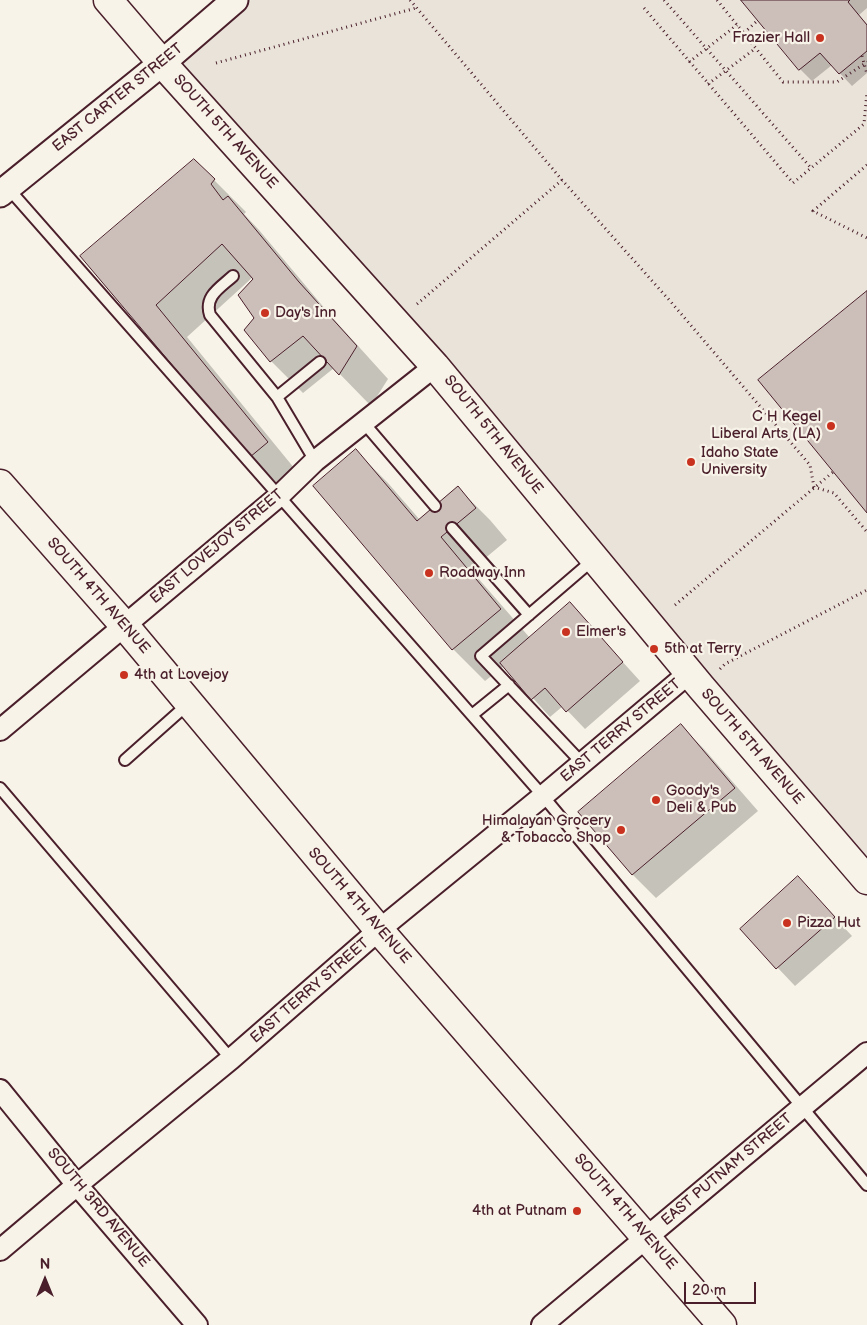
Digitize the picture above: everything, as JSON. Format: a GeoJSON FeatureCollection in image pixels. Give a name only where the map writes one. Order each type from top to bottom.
{"type":"FeatureCollection","features":[{"type":"Feature","properties":{"kind":"main road","name":"SOUTH 5TH AVENUE"},"geometry":{"type":"LineString","coordinates":[[108,0],[162,63],[436,366],[594,559],[701,674],[867,880]]}},
{"type":"Feature","properties":{"kind":"main road","name":"SOUTH 4TH AVENUE"},"geometry":{"type":"LineString","coordinates":[[0,484],[124,625],[379,930],[722,1325]]}},
{"type":"Feature","properties":{"kind":"street","name":"EAST CARTER STREET"},"geometry":{"type":"LineString","coordinates":[[3,187],[162,63],[235,0]]}},
{"type":"Feature","properties":{"kind":"street","name":"EAST LOVEJOY STREET"},"geometry":{"type":"LineString","coordinates":[[0,730],[279,496],[315,461],[436,366]]}},
{"type":"Feature","properties":{"kind":"street","name":"EAST TERRY STREET"},"geometry":{"type":"LineString","coordinates":[[0,1250],[231,1060],[379,930],[582,763],[701,674]]}},
{"type":"Feature","properties":{"kind":"street","name":"EAST PUTNAM STREET"},"geometry":{"type":"LineString","coordinates":[[542,1325],[867,1053]]}},
{"type":"Feature","properties":{"kind":"street","name":"SOUTH 3RD AVENUE"},"geometry":{"type":"LineString","coordinates":[[0,1090],[197,1325]]}},
{"type":"Feature","properties":{"kind":"lane"},"geometry":{"type":"LineString","coordinates":[[3,187],[279,496],[543,796],[867,1185]]}},
{"type":"Feature","properties":{"kind":"lane"},"geometry":{"type":"LineString","coordinates":[[233,276],[211,297],[207,307],[210,316],[277,397],[315,461]]}},
{"type":"Feature","properties":{"kind":"lane"},"geometry":{"type":"LineString","coordinates":[[277,397],[320,362]]}},
{"type":"Feature","properties":{"kind":"lane"},"geometry":{"type":"LineString","coordinates":[[364,423],[435,506]]}},
{"type":"Feature","properties":{"kind":"lane"},"geometry":{"type":"LineString","coordinates":[[452,528],[529,614]]}},
{"type":"Feature","properties":{"kind":"lane"},"geometry":{"type":"LineString","coordinates":[[582,763],[481,656],[594,559]]}},
{"type":"Feature","properties":{"kind":"lane"},"geometry":{"type":"LineString","coordinates":[[472,715],[509,686]]}},
{"type":"Feature","properties":{"kind":"lane"},"geometry":{"type":"LineString","coordinates":[[125,760],[189,703]]}},
{"type":"Feature","properties":{"kind":"lane"},"geometry":{"type":"LineString","coordinates":[[0,788],[231,1060]]}},
{"type":"Feature","properties":{"kind":"path"},"geometry":{"type":"LineString","coordinates":[[410,0],[562,180],[671,302],[810,465],[814,487]]}},
{"type":"Feature","properties":{"kind":"path"},"geometry":{"type":"LineString","coordinates":[[664,0],[811,168]]}},
{"type":"Feature","properties":{"kind":"path"},"geometry":{"type":"LineString","coordinates":[[718,0],[783,82],[837,82],[866,62],[867,74]]}},
{"type":"Feature","properties":{"kind":"path"},"geometry":{"type":"LineString","coordinates":[[216,63],[416,8]]}},
{"type":"Feature","properties":{"kind":"path"},"geometry":{"type":"LineString","coordinates":[[644,8],[793,183],[864,124],[867,92]]}},
{"type":"Feature","properties":{"kind":"path"},"geometry":{"type":"LineString","coordinates":[[744,33],[758,20]]}},
{"type":"Feature","properties":{"kind":"path"},"geometry":{"type":"LineString","coordinates":[[689,62],[737,24]]}},
{"type":"Feature","properties":{"kind":"path"},"geometry":{"type":"LineString","coordinates":[[708,84],[756,48]]}},
{"type":"Feature","properties":{"kind":"path"},"geometry":{"type":"LineString","coordinates":[[867,165],[813,210],[867,238]]}},
{"type":"Feature","properties":{"kind":"path"},"geometry":{"type":"LineString","coordinates":[[417,304],[562,180]]}},
{"type":"Feature","properties":{"kind":"path"},"geometry":{"type":"LineString","coordinates":[[675,605],[832,472]]}},
{"type":"Feature","properties":{"kind":"path"},"geometry":{"type":"LineString","coordinates":[[814,487],[834,493],[867,532]]}},
{"type":"Feature","properties":{"kind":"path"},"geometry":{"type":"LineString","coordinates":[[701,674],[725,664],[867,590]]}},
{"type":"Feature","properties":{"kind":"shaded area","name":"Idaho State University"},"geometry":{"type":"Polygon","coordinates":[[[251,0],[867,0],[867,880],[162,63],[251,0]]]}},
{"type":"Feature","properties":{"kind":"building","name":"Frazier Hall"},"geometry":{"type":"Polygon","coordinates":[[[741,0],[850,0],[848,2],[867,25],[867,51],[839,74],[820,53],[799,70],[741,0]]]}},
{"type":"Feature","properties":{"kind":"building"},"geometry":{"type":"Polygon","coordinates":[[[194,159],[215,179],[211,184],[223,200],[228,196],[299,282],[357,346],[339,375],[303,336],[270,362],[244,330],[254,318],[238,295],[253,279],[222,244],[156,305],[268,442],[250,457],[80,256],[194,159]]]}},
{"type":"Feature","properties":{"kind":"building","name":"C H Kegel Liberal Arts (LA)"},"geometry":{"type":"Polygon","coordinates":[[[867,291],[867,513],[758,380],[867,291]]]}},
{"type":"Feature","properties":{"kind":"building","name":"Roadway Inn"},"geometry":{"type":"Polygon","coordinates":[[[356,449],[417,521],[458,486],[476,508],[441,537],[501,609],[452,650],[313,486],[356,449]]]}},
{"type":"Feature","properties":{"kind":"building","name":"Elmer's"},"geometry":{"type":"Polygon","coordinates":[[[570,602],[623,662],[566,712],[545,688],[531,700],[500,663],[570,602]]]}},
{"type":"Feature","properties":{"kind":"building","name":"Goody's Deli & Pub"},"geometry":{"type":"Polygon","coordinates":[[[681,724],[735,788],[632,875],[578,812],[681,724]]]}},
{"type":"Feature","properties":{"kind":"building","name":"Pizza Hut"},"geometry":{"type":"Polygon","coordinates":[[[798,876],[835,917],[776,969],[740,929],[798,876]]]}},
{"type":"Feature","properties":{"kind":"place","name":"Frazier Hall"},"geometry":{"type":"Point","coordinates":[820,38]}},
{"type":"Feature","properties":{"kind":"place","name":"Day's Inn"},"geometry":{"type":"Point","coordinates":[265,313]}},
{"type":"Feature","properties":{"kind":"place","name":"C H Kegel Liberal Arts (LA)"},"geometry":{"type":"Point","coordinates":[831,426]}},
{"type":"Feature","properties":{"kind":"place","name":"Idaho State University"},"geometry":{"type":"Point","coordinates":[691,462]}},
{"type":"Feature","properties":{"kind":"place","name":"Roadway Inn"},"geometry":{"type":"Point","coordinates":[429,573]}},
{"type":"Feature","properties":{"kind":"place","name":"Elmer's"},"geometry":{"type":"Point","coordinates":[566,632]}},
{"type":"Feature","properties":{"kind":"place","name":"5th at Terry"},"geometry":{"type":"Point","coordinates":[654,649]}},
{"type":"Feature","properties":{"kind":"place","name":"4th at Lovejoy"},"geometry":{"type":"Point","coordinates":[124,675]}},
{"type":"Feature","properties":{"kind":"place","name":"Goody's Deli & Pub"},"geometry":{"type":"Point","coordinates":[656,800]}},
{"type":"Feature","properties":{"kind":"place","name":"Himalayan Grocery & Tobacco Shop"},"geometry":{"type":"Point","coordinates":[621,830]}},
{"type":"Feature","properties":{"kind":"place","name":"Pizza Hut"},"geometry":{"type":"Point","coordinates":[787,923]}},
{"type":"Feature","properties":{"kind":"place","name":"4th at Putnam"},"geometry":{"type":"Point","coordinates":[577,1211]}}]}
